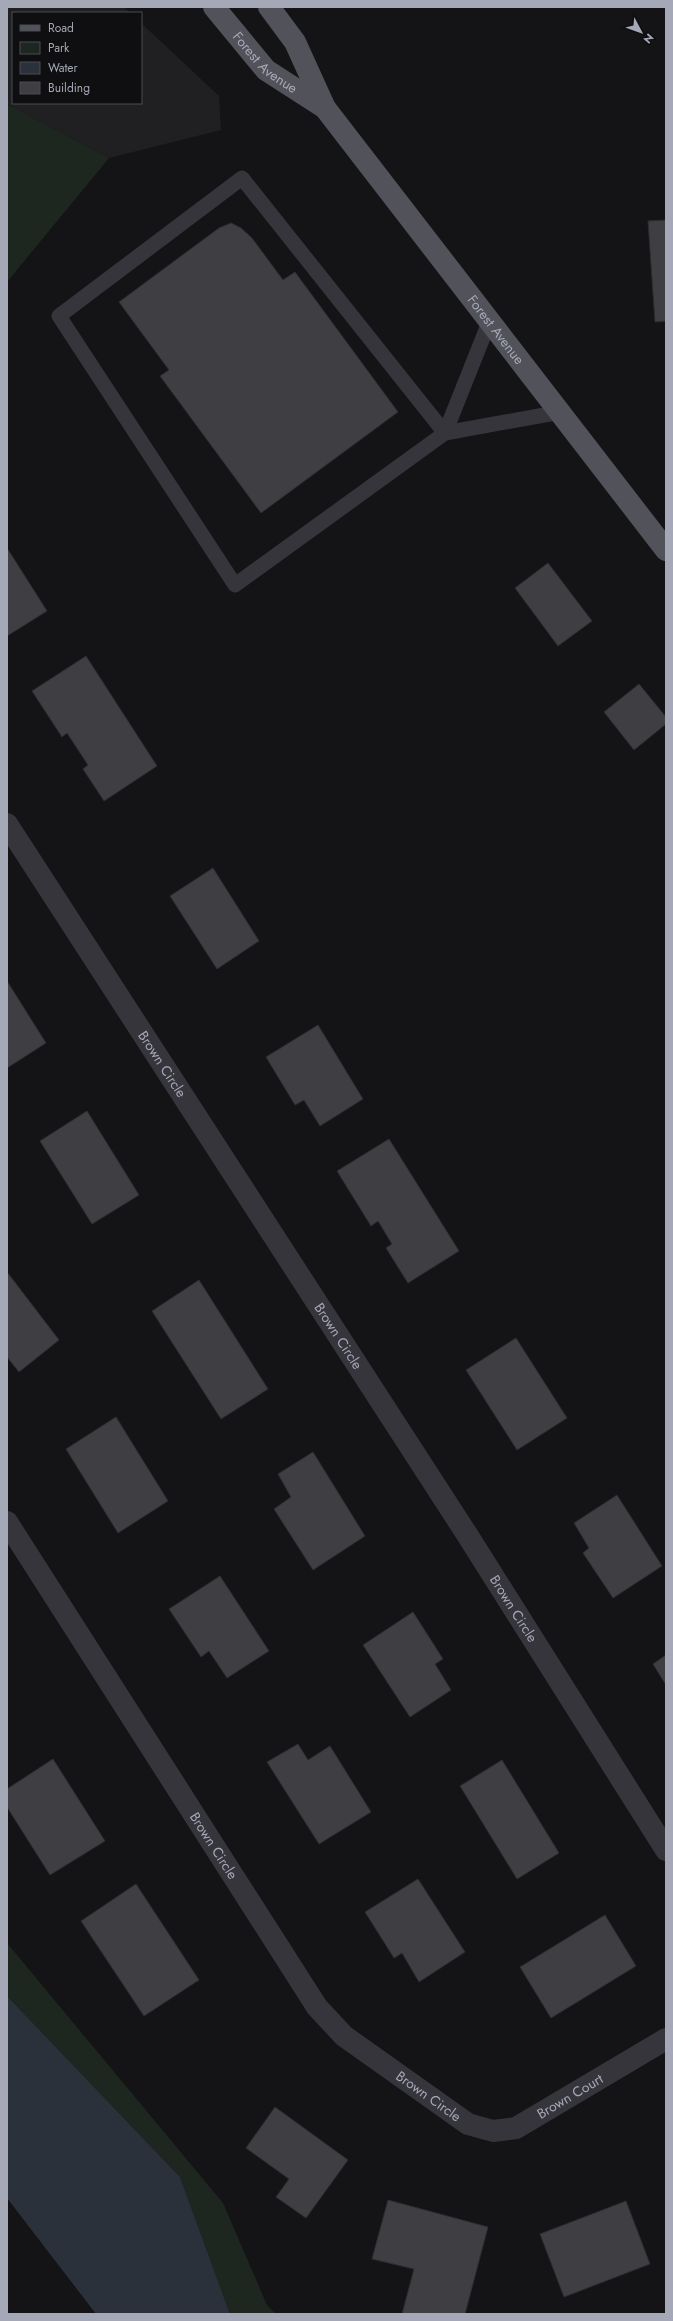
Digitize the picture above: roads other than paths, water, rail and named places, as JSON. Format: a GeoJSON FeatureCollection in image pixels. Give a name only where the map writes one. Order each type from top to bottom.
{"type":"FeatureCollection","features":[{"type":"Feature","properties":{"kind":"main road","name":"Forest Avenue"},"geometry":{"type":"LineString","coordinates":[[214,7],[266,70],[325,108]]}},
{"type":"Feature","properties":{"kind":"main road","name":"Forest Avenue"},"geometry":{"type":"LineString","coordinates":[[269,7],[295,42],[325,108],[666,550]]}},
{"type":"Feature","properties":{"kind":"street","name":"Brown Circle"},"geometry":{"type":"LineString","coordinates":[[7,824],[468,1536],[666,1850]]}},
{"type":"Feature","properties":{"kind":"street","name":"Brown Circle"},"geometry":{"type":"LineString","coordinates":[[7,1522],[317,2007],[344,2036],[468,2124]]}},
{"type":"Feature","properties":{"kind":"street","name":"Brown Court"},"geometry":{"type":"LineString","coordinates":[[468,2124],[493,2131],[516,2128],[666,2039]]}},
{"type":"Feature","properties":{"kind":"lane"},"geometry":{"type":"LineString","coordinates":[[445,433],[242,178],[59,316],[235,585],[445,433],[561,412]]}},
{"type":"Feature","properties":{"kind":"lane"},"geometry":{"type":"LineString","coordinates":[[445,433],[490,320]]}},
{"type":"Feature","properties":{"kind":"water"},"geometry":{"type":"Polygon","coordinates":[[[7,1996],[180,2177],[230,2314],[96,2314],[7,2198],[7,1996]]]}}]}
